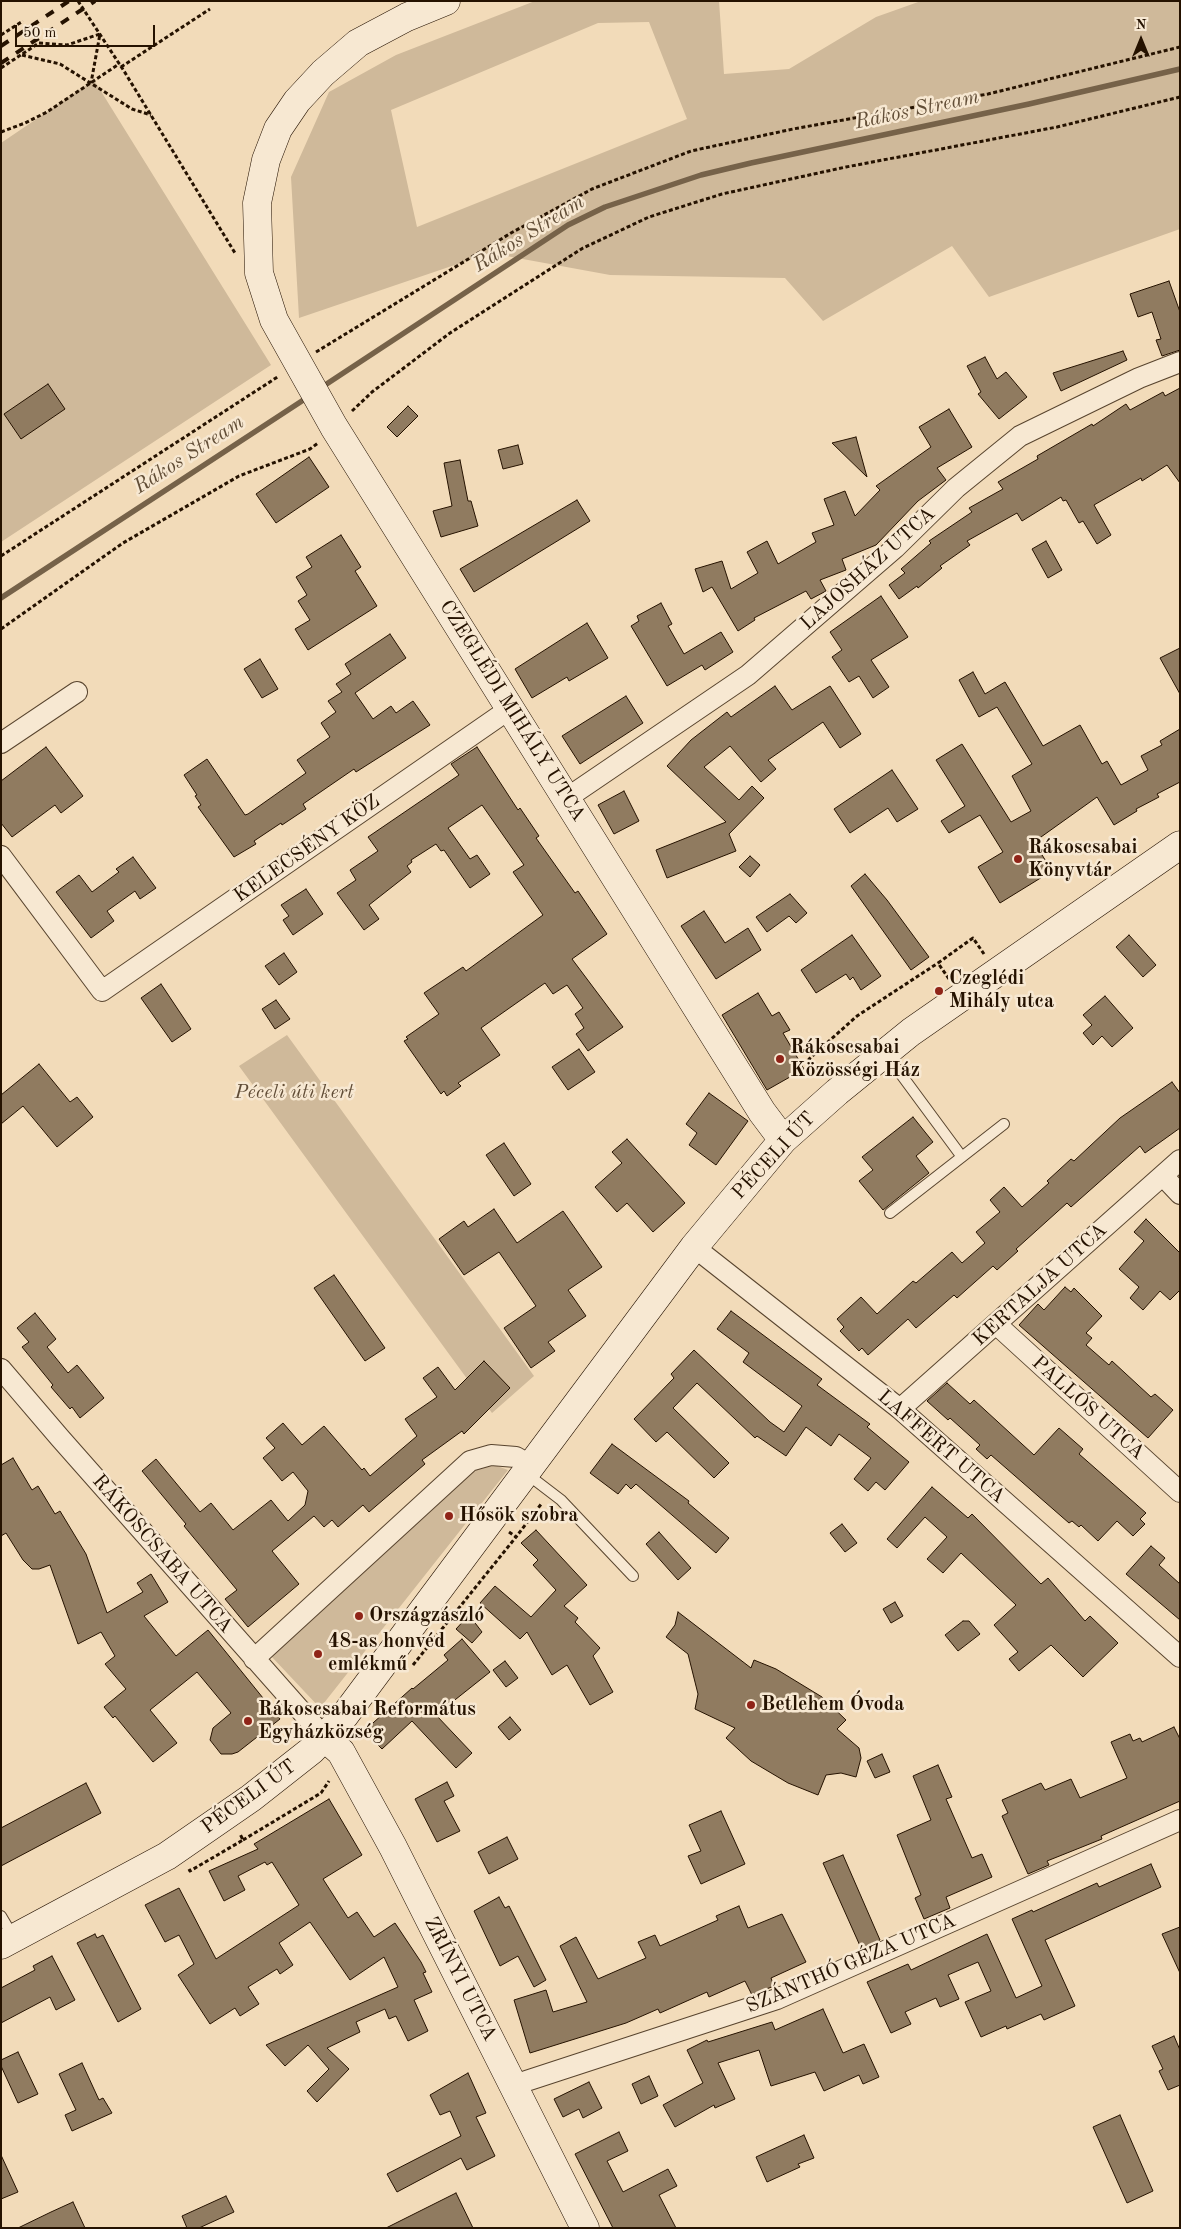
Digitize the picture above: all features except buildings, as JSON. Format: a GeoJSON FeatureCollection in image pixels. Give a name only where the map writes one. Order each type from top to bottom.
{"type":"FeatureCollection","features":[{"type":"Feature","properties":{"kind":"main road","name":"CZEGLÉDI MIHÁLY UTCA"},"geometry":{"type":"LineString","coordinates":[[446,1],[407,17],[358,43],[323,73],[297,101],[278,129],[266,160],[257,203],[259,272],[274,320],[332,423],[762,1112],[783,1140]]}},
{"type":"Feature","properties":{"kind":"main road","name":"PÉCELI ÚT"},"geometry":{"type":"LineString","coordinates":[[6,1933],[167,1856],[251,1798],[325,1738],[345,1714],[694,1247],[783,1140],[885,1053],[1004,966],[1180,845]]}},
{"type":"Feature","properties":{"kind":"main road","name":"ZRÍNYI UTCA"},"geometry":{"type":"LineString","coordinates":[[325,1738],[341,1752],[393,1846],[585,2228]]}},
{"type":"Feature","properties":{"kind":"street","name":"LAJOSHÁZ UTCA"},"geometry":{"type":"LineString","coordinates":[[567,798],[748,675],[895,548],[956,488],[1020,436],[1139,378],[1180,362]]}},
{"type":"Feature","properties":{"kind":"street"},"geometry":{"type":"LineString","coordinates":[[1,743],[78,692]]}},
{"type":"Feature","properties":{"kind":"street","name":"KELECSÉNY KÖZ"},"geometry":{"type":"LineString","coordinates":[[1,856],[102,991],[511,708]]}},
{"type":"Feature","properties":{"kind":"street","name":"KERTALJA UTCA"},"geometry":{"type":"LineString","coordinates":[[900,1409],[1180,1160]]}},
{"type":"Feature","properties":{"kind":"street"},"geometry":{"type":"LineString","coordinates":[[1162,1176],[1180,1194]]}},
{"type":"Feature","properties":{"kind":"street","name":"LAFFERT UTCA"},"geometry":{"type":"LineString","coordinates":[[694,1247],[900,1409],[1180,1657]]}},
{"type":"Feature","properties":{"kind":"street","name":"PALLÓS UTCA"},"geometry":{"type":"LineString","coordinates":[[996,1324],[1180,1492]]}},
{"type":"Feature","properties":{"kind":"street","name":"RÁKOSCSABA UTCA"},"geometry":{"type":"LineString","coordinates":[[1,1369],[325,1738]]}},
{"type":"Feature","properties":{"kind":"street"},"geometry":{"type":"LineString","coordinates":[[254,1659],[470,1461],[492,1455],[516,1457],[529,1469]]}},
{"type":"Feature","properties":{"kind":"street","name":"SZÁNTHÓ GÉZA UTCA"},"geometry":{"type":"LineString","coordinates":[[514,2085],[777,1999],[1180,1820]]}},
{"type":"Feature","properties":{"kind":"lane"},"geometry":{"type":"LineString","coordinates":[[885,1053],[962,1157]]}},
{"type":"Feature","properties":{"kind":"lane"},"geometry":{"type":"LineString","coordinates":[[890,1213],[1004,1124]]}},
{"type":"Feature","properties":{"kind":"lane"},"geometry":{"type":"LineString","coordinates":[[529,1469],[633,1576]]}},
{"type":"Feature","properties":{"kind":"path"},"geometry":{"type":"LineString","coordinates":[[78,1],[124,71],[235,252],[244,264],[259,272]]}},
{"type":"Feature","properties":{"kind":"path"},"geometry":{"type":"LineString","coordinates":[[1,132],[47,112],[210,9]]}},
{"type":"Feature","properties":{"kind":"path"},"geometry":{"type":"LineString","coordinates":[[1,36],[23,21]]}},
{"type":"Feature","properties":{"kind":"path"},"geometry":{"type":"LineString","coordinates":[[1,68],[39,43],[67,44],[100,34]]}},
{"type":"Feature","properties":{"kind":"path"},"geometry":{"type":"LineString","coordinates":[[91,84],[100,34]]}},
{"type":"Feature","properties":{"kind":"path"},"geometry":{"type":"LineString","coordinates":[[1,556],[511,233],[592,189],[691,151],[793,129],[988,94],[1180,47]]}},
{"type":"Feature","properties":{"kind":"path"},"geometry":{"type":"LineString","coordinates":[[21,55],[60,64],[132,109],[151,115]]}},
{"type":"Feature","properties":{"kind":"path"},"geometry":{"type":"LineString","coordinates":[[1,629],[123,543],[240,476],[310,449],[332,423],[450,333],[583,248],[649,217],[722,194],[846,167],[1057,126],[1180,97]]}},
{"type":"Feature","properties":{"kind":"path"},"geometry":{"type":"LineString","coordinates":[[826,1079],[810,1059],[857,1016],[973,938],[987,958]]}},
{"type":"Feature","properties":{"kind":"path"},"geometry":{"type":"LineString","coordinates":[[938,963],[952,982]]}},
{"type":"Feature","properties":{"kind":"path"},"geometry":{"type":"LineString","coordinates":[[407,1673],[451,1620],[544,1500],[540,1496]]}},
{"type":"Feature","properties":{"kind":"path"},"geometry":{"type":"LineString","coordinates":[[507,1530],[516,1537]]}},
{"type":"Feature","properties":{"kind":"path"},"geometry":{"type":"LineString","coordinates":[[188,1866],[190,1870],[244,1840],[321,1792],[329,1781]]}},
{"type":"Feature","properties":{"kind":"path"},"geometry":{"type":"LineString","coordinates":[[240,1834],[244,1840]]}},
{"type":"Feature","properties":{"kind":"green space"},"geometry":{"type":"Polygon","coordinates":[[[535,1],[719,1],[724,74],[789,69],[876,17],[921,1],[1180,1],[1180,229],[989,297],[952,246],[823,321],[785,278],[610,275],[490,253],[299,318],[291,177],[329,92],[396,55],[535,1]],[[649,22],[598,23],[391,110],[417,227],[687,119],[649,22]]]}},
{"type":"Feature","properties":{"kind":"green space"},"geometry":{"type":"Polygon","coordinates":[[[94,80],[271,365],[1,542],[1,143],[94,80]]]}},
{"type":"Feature","properties":{"kind":"green space","name":"Péceli úti kert"},"geometry":{"type":"Polygon","coordinates":[[[287,1035],[534,1376],[492,1413],[239,1066],[287,1035]]]}},
{"type":"Feature","properties":{"kind":"green space"},"geometry":{"type":"Polygon","coordinates":[[[492,1464],[508,1470],[320,1708],[271,1656],[476,1468],[492,1464]]]}},
{"type":"Feature","properties":{"kind":"waterway","name":"Rákos Stream"},"geometry":{"type":"LineString","coordinates":[[319,389],[568,225],[605,207],[701,175],[1029,104],[1180,69]]}},
{"type":"Feature","properties":{"kind":"waterway","name":"Rákos Stream"},"geometry":{"type":"LineString","coordinates":[[1,598],[308,397]]}},
{"type":"Feature","properties":{"kind":"railway"},"geometry":{"type":"LineString","coordinates":[[1,46],[69,1]]}},
{"type":"Feature","properties":{"kind":"railway"},"geometry":{"type":"LineString","coordinates":[[1,63],[95,1]]}},
{"type":"Feature","properties":{"kind":"place","name":"Rákoscsabai Könyvtár"},"geometry":{"type":"Point","coordinates":[1018,859]}},
{"type":"Feature","properties":{"kind":"place","name":"Czeglédi Mihály utca"},"geometry":{"type":"Point","coordinates":[939,991]}},
{"type":"Feature","properties":{"kind":"place","name":"Rákoscsabai Közösségi Ház"},"geometry":{"type":"Point","coordinates":[780,1059]}},
{"type":"Feature","properties":{"kind":"place","name":"Hősök szobra"},"geometry":{"type":"Point","coordinates":[449,1516]}},
{"type":"Feature","properties":{"kind":"place","name":"Országzászló"},"geometry":{"type":"Point","coordinates":[359,1616]}},
{"type":"Feature","properties":{"kind":"place","name":"48-as honvéd emlékmű"},"geometry":{"type":"Point","coordinates":[318,1654]}},
{"type":"Feature","properties":{"kind":"place","name":"Betlehem Óvoda"},"geometry":{"type":"Point","coordinates":[751,1705]}},
{"type":"Feature","properties":{"kind":"place","name":"Rákoscsabai Református Egyházközség"},"geometry":{"type":"Point","coordinates":[248,1721]}}]}
